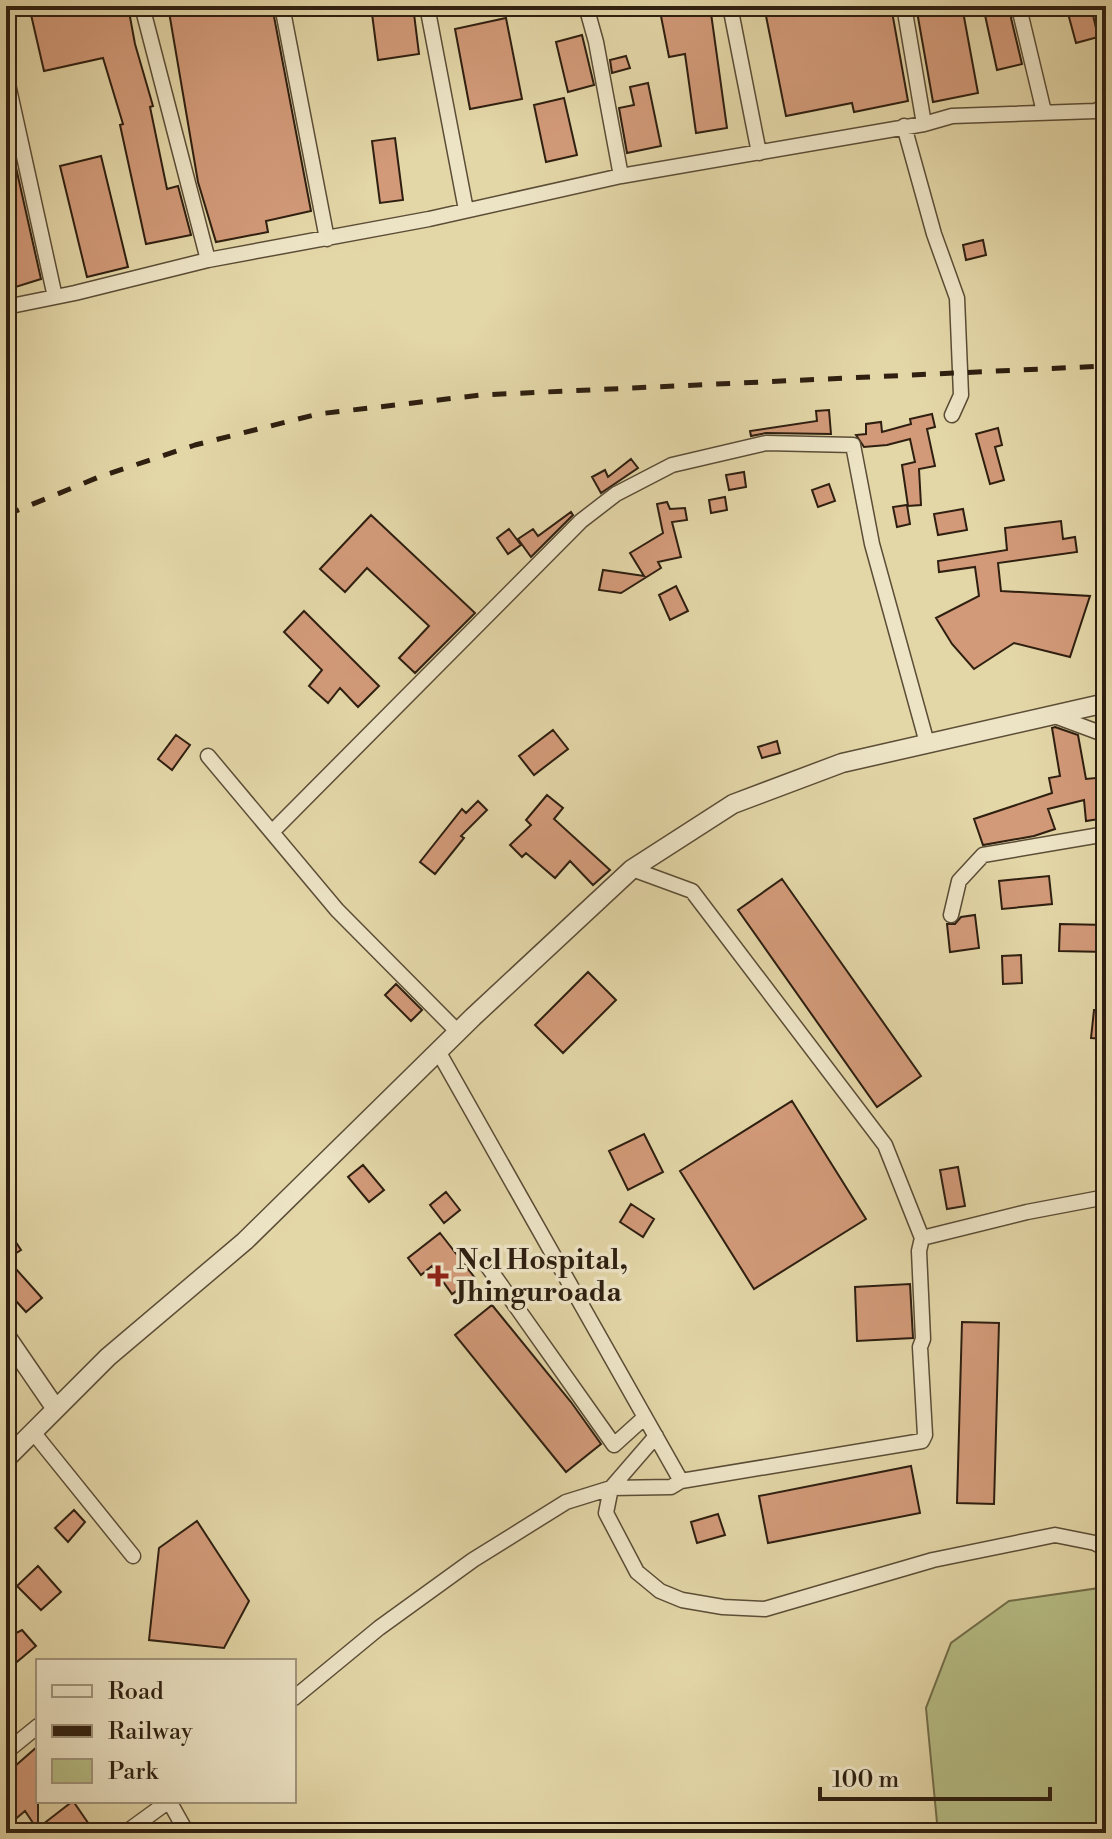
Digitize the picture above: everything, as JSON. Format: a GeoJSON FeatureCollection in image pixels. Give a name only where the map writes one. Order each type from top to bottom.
{"type":"FeatureCollection","features":[{"type":"Feature","properties":{"kind":"street"},"geometry":{"type":"LineString","coordinates":[[142,6],[208,260]]}},
{"type":"Feature","properties":{"kind":"street"},"geometry":{"type":"LineString","coordinates":[[282,6],[327,239]]}},
{"type":"Feature","properties":{"kind":"street"},"geometry":{"type":"LineString","coordinates":[[427,6],[466,210]]}},
{"type":"Feature","properties":{"kind":"street"},"geometry":{"type":"LineString","coordinates":[[586,6],[596,42],[621,176]]}},
{"type":"Feature","properties":{"kind":"street"},"geometry":{"type":"LineString","coordinates":[[730,6],[759,153]]}},
{"type":"Feature","properties":{"kind":"street"},"geometry":{"type":"LineString","coordinates":[[904,6],[924,124]]}},
{"type":"Feature","properties":{"kind":"street"},"geometry":{"type":"LineString","coordinates":[[1021,16],[1044,112]]}},
{"type":"Feature","properties":{"kind":"street"},"geometry":{"type":"LineString","coordinates":[[6,75],[55,297]]}},
{"type":"Feature","properties":{"kind":"street"},"geometry":{"type":"LineString","coordinates":[[6,307],[208,260],[327,239],[621,176],[924,124],[952,116],[1095,111],[1106,106]]}},
{"type":"Feature","properties":{"kind":"street"},"geometry":{"type":"LineString","coordinates":[[904,126],[934,234],[957,298],[961,395],[952,415]]}},
{"type":"Feature","properties":{"kind":"street"},"geometry":{"type":"LineString","coordinates":[[272,832],[592,512],[616,494],[672,465],[766,443],[853,445],[872,544],[927,743]]}},
{"type":"Feature","properties":{"kind":"street"},"geometry":{"type":"LineString","coordinates":[[6,1459],[108,1357],[245,1241],[438,1051],[632,869],[733,804],[842,763],[1106,703]]}},
{"type":"Feature","properties":{"kind":"street"},"geometry":{"type":"LineString","coordinates":[[1052,715],[1106,735]]}},
{"type":"Feature","properties":{"kind":"street"},"geometry":{"type":"LineString","coordinates":[[208,756],[337,910],[458,1032]]}},
{"type":"Feature","properties":{"kind":"street"},"geometry":{"type":"LineString","coordinates":[[951,915],[959,881],[983,855],[1106,834]]}},
{"type":"Feature","properties":{"kind":"street"},"geometry":{"type":"LineString","coordinates":[[296,1696],[379,1628],[473,1560],[566,1502],[611,1488],[671,1487],[681,1481],[922,1441],[925,1420],[920,1347],[923,1339],[919,1251],[922,1238],[885,1145],[692,891],[632,869]]}},
{"type":"Feature","properties":{"kind":"street"},"geometry":{"type":"LineString","coordinates":[[438,1051],[681,1481]]}},
{"type":"Feature","properties":{"kind":"street"},"geometry":{"type":"LineString","coordinates":[[922,1238],[1027,1212],[1106,1197]]}},
{"type":"Feature","properties":{"kind":"street"},"geometry":{"type":"LineString","coordinates":[[486,1264],[614,1445],[645,1417]]}},
{"type":"Feature","properties":{"kind":"street"},"geometry":{"type":"LineString","coordinates":[[6,1336],[56,1409]]}},
{"type":"Feature","properties":{"kind":"street"},"geometry":{"type":"LineString","coordinates":[[33,1432],[133,1556]]}},
{"type":"Feature","properties":{"kind":"street"},"geometry":{"type":"LineString","coordinates":[[656,1436],[611,1488],[606,1513],[637,1572],[660,1591],[682,1600],[723,1607],[765,1609],[933,1560],[1055,1535],[1095,1543],[1106,1549]]}},
{"type":"Feature","properties":{"kind":"street"},"geometry":{"type":"LineString","coordinates":[[6,1752],[36,1728]]}},
{"type":"Feature","properties":{"kind":"street"},"geometry":{"type":"LineString","coordinates":[[125,1833],[166,1803]]}},
{"type":"Feature","properties":{"kind":"street"},"geometry":{"type":"LineString","coordinates":[[170,1803],[187,1833]]}},
{"type":"Feature","properties":{"kind":"green space"},"geometry":{"type":"Polygon","coordinates":[[[1106,1587],[1106,1833],[938,1833],[926,1708],[951,1643],[1009,1601],[1106,1587]]]}},
{"type":"Feature","properties":{"kind":"building"},"geometry":{"type":"Polygon","coordinates":[[[29,6],[128,6],[135,44],[153,106],[150,107],[167,189],[178,186],[191,235],[146,244],[120,125],[123,124],[103,58],[44,71],[29,6]]]}},
{"type":"Feature","properties":{"kind":"building"},"geometry":{"type":"Polygon","coordinates":[[[168,6],[272,6],[311,211],[266,221],[268,232],[216,242],[198,182],[168,6]]]}},
{"type":"Feature","properties":{"kind":"building"},"geometry":{"type":"Polygon","coordinates":[[[371,6],[413,6],[419,54],[378,60],[371,6]]]}},
{"type":"Feature","properties":{"kind":"building"},"geometry":{"type":"Polygon","coordinates":[[[659,6],[710,6],[727,128],[696,133],[685,54],[669,57],[659,6]]]}},
{"type":"Feature","properties":{"kind":"building"},"geometry":{"type":"Polygon","coordinates":[[[764,6],[891,6],[908,101],[854,112],[852,103],[786,116],[764,6]]]}},
{"type":"Feature","properties":{"kind":"building"},"geometry":{"type":"Polygon","coordinates":[[[916,6],[962,6],[978,93],[933,102],[916,6]]]}},
{"type":"Feature","properties":{"kind":"building"},"geometry":{"type":"Polygon","coordinates":[[[983,6],[1016,6],[1011,18],[1022,64],[997,70],[983,6]]]}},
{"type":"Feature","properties":{"kind":"building"},"geometry":{"type":"Polygon","coordinates":[[[1066,6],[1091,6],[1098,37],[1076,43],[1066,6]]]}},
{"type":"Feature","properties":{"kind":"building"},"geometry":{"type":"Polygon","coordinates":[[[506,18],[522,99],[470,109],[455,29],[506,18]]]}},
{"type":"Feature","properties":{"kind":"building"},"geometry":{"type":"Polygon","coordinates":[[[582,35],[594,85],[568,92],[556,42],[582,35]]]}},
{"type":"Feature","properties":{"kind":"building"},"geometry":{"type":"Polygon","coordinates":[[[626,56],[630,68],[612,73],[610,60],[626,56]]]}},
{"type":"Feature","properties":{"kind":"building"},"geometry":{"type":"Polygon","coordinates":[[[648,83],[661,146],[627,153],[619,108],[634,105],[630,87],[648,83]]]}},
{"type":"Feature","properties":{"kind":"building"},"geometry":{"type":"Polygon","coordinates":[[[564,98],[577,155],[546,162],[534,105],[564,98]]]}},
{"type":"Feature","properties":{"kind":"building"},"geometry":{"type":"Polygon","coordinates":[[[6,123],[41,279],[6,290],[6,123]]]}},
{"type":"Feature","properties":{"kind":"building"},"geometry":{"type":"Polygon","coordinates":[[[395,138],[403,200],[380,203],[372,141],[395,138]]]}},
{"type":"Feature","properties":{"kind":"building"},"geometry":{"type":"Polygon","coordinates":[[[101,156],[128,267],[87,277],[60,166],[101,156]]]}},
{"type":"Feature","properties":{"kind":"building"},"geometry":{"type":"Polygon","coordinates":[[[983,240],[986,255],[966,260],[963,245],[983,240]]]}},
{"type":"Feature","properties":{"kind":"building"},"geometry":{"type":"Polygon","coordinates":[[[829,410],[831,434],[766,433],[751,436],[750,431],[817,421],[816,411],[829,410]]]}},
{"type":"Feature","properties":{"kind":"building"},"geometry":{"type":"Polygon","coordinates":[[[932,414],[935,427],[927,429],[935,466],[919,469],[921,505],[908,506],[902,465],[915,462],[910,439],[864,447],[856,435],[866,434],[866,424],[881,422],[882,432],[911,424],[910,419],[932,414]]]}},
{"type":"Feature","properties":{"kind":"building"},"geometry":{"type":"Polygon","coordinates":[[[998,428],[1002,445],[995,447],[1004,480],[990,484],[976,434],[998,428]]]}},
{"type":"Feature","properties":{"kind":"building"},"geometry":{"type":"Polygon","coordinates":[[[631,459],[638,468],[601,493],[592,477],[605,470],[608,477],[631,459]]]}},
{"type":"Feature","properties":{"kind":"building"},"geometry":{"type":"Polygon","coordinates":[[[744,472],[746,487],[729,490],[726,475],[744,472]]]}},
{"type":"Feature","properties":{"kind":"building"},"geometry":{"type":"Polygon","coordinates":[[[829,484],[835,501],[818,507],[812,490],[829,484]]]}},
{"type":"Feature","properties":{"kind":"building"},"geometry":{"type":"Polygon","coordinates":[[[725,497],[727,510],[711,513],[709,500],[725,497]]]}},
{"type":"Feature","properties":{"kind":"building"},"geometry":{"type":"Polygon","coordinates":[[[667,502],[670,509],[685,508],[687,520],[672,522],[681,557],[658,562],[661,568],[621,593],[599,590],[603,570],[644,576],[630,553],[663,533],[657,504],[667,502]]]}},
{"type":"Feature","properties":{"kind":"building"},"geometry":{"type":"Polygon","coordinates":[[[907,505],[910,524],[897,527],[893,507],[907,505]]]}},
{"type":"Feature","properties":{"kind":"building"},"geometry":{"type":"Polygon","coordinates":[[[963,509],[967,530],[938,535],[934,514],[963,509]]]}},
{"type":"Feature","properties":{"kind":"building"},"geometry":{"type":"Polygon","coordinates":[[[571,512],[573,515],[531,557],[518,539],[533,529],[538,536],[571,512]]]}},
{"type":"Feature","properties":{"kind":"building"},"geometry":{"type":"Polygon","coordinates":[[[371,515],[475,613],[415,673],[399,658],[429,626],[367,568],[345,592],[320,569],[371,515]]]}},
{"type":"Feature","properties":{"kind":"building"},"geometry":{"type":"Polygon","coordinates":[[[1061,521],[1063,539],[1075,537],[1077,552],[998,563],[1001,591],[1090,596],[1070,657],[1014,643],[974,669],[952,644],[936,618],[979,596],[975,567],[939,572],[938,561],[1007,550],[1005,528],[1061,521]]]}},
{"type":"Feature","properties":{"kind":"building"},"geometry":{"type":"Polygon","coordinates":[[[509,529],[521,545],[508,554],[497,538],[509,529]]]}},
{"type":"Feature","properties":{"kind":"building"},"geometry":{"type":"Polygon","coordinates":[[[676,586],[688,611],[670,620],[659,595],[676,586]]]}},
{"type":"Feature","properties":{"kind":"building"},"geometry":{"type":"Polygon","coordinates":[[[304,611],[379,686],[358,707],[340,688],[328,703],[309,686],[322,670],[284,632],[304,611]]]}},
{"type":"Feature","properties":{"kind":"building"},"geometry":{"type":"Polygon","coordinates":[[[1052,728],[1078,735],[1086,779],[1106,777],[1106,818],[1086,821],[1084,800],[1048,809],[1055,829],[983,845],[974,819],[1052,793],[1049,778],[1060,776],[1052,728]]]}},
{"type":"Feature","properties":{"kind":"building"},"geometry":{"type":"Polygon","coordinates":[[[553,730],[568,749],[534,775],[519,756],[553,730]]]}},
{"type":"Feature","properties":{"kind":"building"},"geometry":{"type":"Polygon","coordinates":[[[176,735],[190,745],[172,770],[158,759],[176,735]]]}},
{"type":"Feature","properties":{"kind":"building"},"geometry":{"type":"Polygon","coordinates":[[[777,741],[780,753],[762,758],[758,747],[777,741]]]}},
{"type":"Feature","properties":{"kind":"building"},"geometry":{"type":"Polygon","coordinates":[[[547,795],[563,808],[554,819],[610,870],[593,885],[570,861],[555,878],[526,853],[522,857],[510,845],[531,825],[526,820],[547,795]]]}},
{"type":"Feature","properties":{"kind":"building"},"geometry":{"type":"Polygon","coordinates":[[[478,801],[487,810],[461,836],[464,838],[435,874],[420,862],[462,809],[466,813],[478,801]]]}},
{"type":"Feature","properties":{"kind":"building"},"geometry":{"type":"Polygon","coordinates":[[[1049,876],[1052,904],[1002,909],[999,881],[1049,876]]]}},
{"type":"Feature","properties":{"kind":"building"},"geometry":{"type":"Polygon","coordinates":[[[782,879],[921,1076],[877,1107],[738,910],[782,879]]]}},
{"type":"Feature","properties":{"kind":"building"},"geometry":{"type":"Polygon","coordinates":[[[975,915],[979,948],[950,952],[947,924],[955,924],[961,917],[975,915]]]}},
{"type":"Feature","properties":{"kind":"building"},"geometry":{"type":"Polygon","coordinates":[[[1060,924],[1106,925],[1106,952],[1059,951],[1060,924]]]}},
{"type":"Feature","properties":{"kind":"building"},"geometry":{"type":"Polygon","coordinates":[[[1021,955],[1022,983],[1003,984],[1002,956],[1021,955]]]}},
{"type":"Feature","properties":{"kind":"building"},"geometry":{"type":"Polygon","coordinates":[[[588,972],[616,1000],[563,1053],[535,1025],[588,972]]]}},
{"type":"Feature","properties":{"kind":"building"},"geometry":{"type":"Polygon","coordinates":[[[396,984],[422,1010],[411,1021],[385,995],[396,984]]]}},
{"type":"Feature","properties":{"kind":"building"},"geometry":{"type":"Polygon","coordinates":[[[1094,1010],[1106,1011],[1106,1039],[1091,1038],[1094,1010]]]}},
{"type":"Feature","properties":{"kind":"building"},"geometry":{"type":"Polygon","coordinates":[[[792,1101],[866,1219],[754,1289],[680,1171],[792,1101]]]}},
{"type":"Feature","properties":{"kind":"building"},"geometry":{"type":"Polygon","coordinates":[[[644,1134],[663,1172],[628,1190],[609,1151],[644,1134]]]}},
{"type":"Feature","properties":{"kind":"building"},"geometry":{"type":"Polygon","coordinates":[[[363,1165],[384,1190],[369,1202],[348,1177],[363,1165]]]}},
{"type":"Feature","properties":{"kind":"building"},"geometry":{"type":"Polygon","coordinates":[[[958,1167],[965,1206],[947,1209],[940,1170],[958,1167]]]}},
{"type":"Feature","properties":{"kind":"building"},"geometry":{"type":"Polygon","coordinates":[[[446,1192],[460,1210],[444,1223],[430,1205],[446,1192]]]}},
{"type":"Feature","properties":{"kind":"building"},"geometry":{"type":"Polygon","coordinates":[[[631,1204],[654,1219],[643,1237],[620,1222],[631,1204]]]}},
{"type":"Feature","properties":{"kind":"building"},"geometry":{"type":"Polygon","coordinates":[[[6,1227],[21,1250],[7,1259],[42,1298],[26,1312],[6,1290],[6,1227]]]}},
{"type":"Feature","properties":{"kind":"building"},"geometry":{"type":"Polygon","coordinates":[[[440,1233],[475,1278],[452,1294],[432,1266],[421,1275],[408,1258],[440,1233]]]}},
{"type":"Feature","properties":{"kind":"building"},"geometry":{"type":"Polygon","coordinates":[[[910,1284],[913,1338],[857,1341],[855,1287],[910,1284]]]}},
{"type":"Feature","properties":{"kind":"building"},"geometry":{"type":"Polygon","coordinates":[[[492,1305],[601,1444],[566,1472],[455,1335],[492,1305]]]}},
{"type":"Feature","properties":{"kind":"building"},"geometry":{"type":"Polygon","coordinates":[[[962,1322],[999,1323],[994,1504],[957,1503],[962,1322]]]}},
{"type":"Feature","properties":{"kind":"building"},"geometry":{"type":"Polygon","coordinates":[[[911,1466],[920,1513],[768,1543],[759,1496],[911,1466]]]}},
{"type":"Feature","properties":{"kind":"building"},"geometry":{"type":"Polygon","coordinates":[[[74,1510],[85,1522],[68,1542],[55,1528],[74,1510]]]}},
{"type":"Feature","properties":{"kind":"building"},"geometry":{"type":"Polygon","coordinates":[[[718,1514],[725,1535],[697,1543],[691,1522],[718,1514]]]}},
{"type":"Feature","properties":{"kind":"building"},"geometry":{"type":"Polygon","coordinates":[[[197,1521],[249,1601],[224,1648],[149,1640],[159,1548],[197,1521]]]}},
{"type":"Feature","properties":{"kind":"building"},"geometry":{"type":"Polygon","coordinates":[[[38,1566],[61,1592],[41,1610],[17,1586],[38,1566]]]}},
{"type":"Feature","properties":{"kind":"building"},"geometry":{"type":"Polygon","coordinates":[[[22,1630],[36,1646],[6,1671],[6,1638],[22,1630]]]}},
{"type":"Feature","properties":{"kind":"building"},"geometry":{"type":"Polygon","coordinates":[[[36,1748],[38,1828],[74,1803],[95,1833],[31,1833],[37,1829],[25,1811],[6,1827],[6,1774],[36,1748]]]}},
{"type":"Feature","properties":{"kind":"railway"},"geometry":{"type":"LineString","coordinates":[[6,515],[99,477],[195,445],[318,414],[481,395],[1106,366]]}},
{"type":"Feature","properties":{"kind":"place","name":"Ncl Hospital, Jhinguroada"},"geometry":{"type":"Point","coordinates":[438,1276]}}]}
